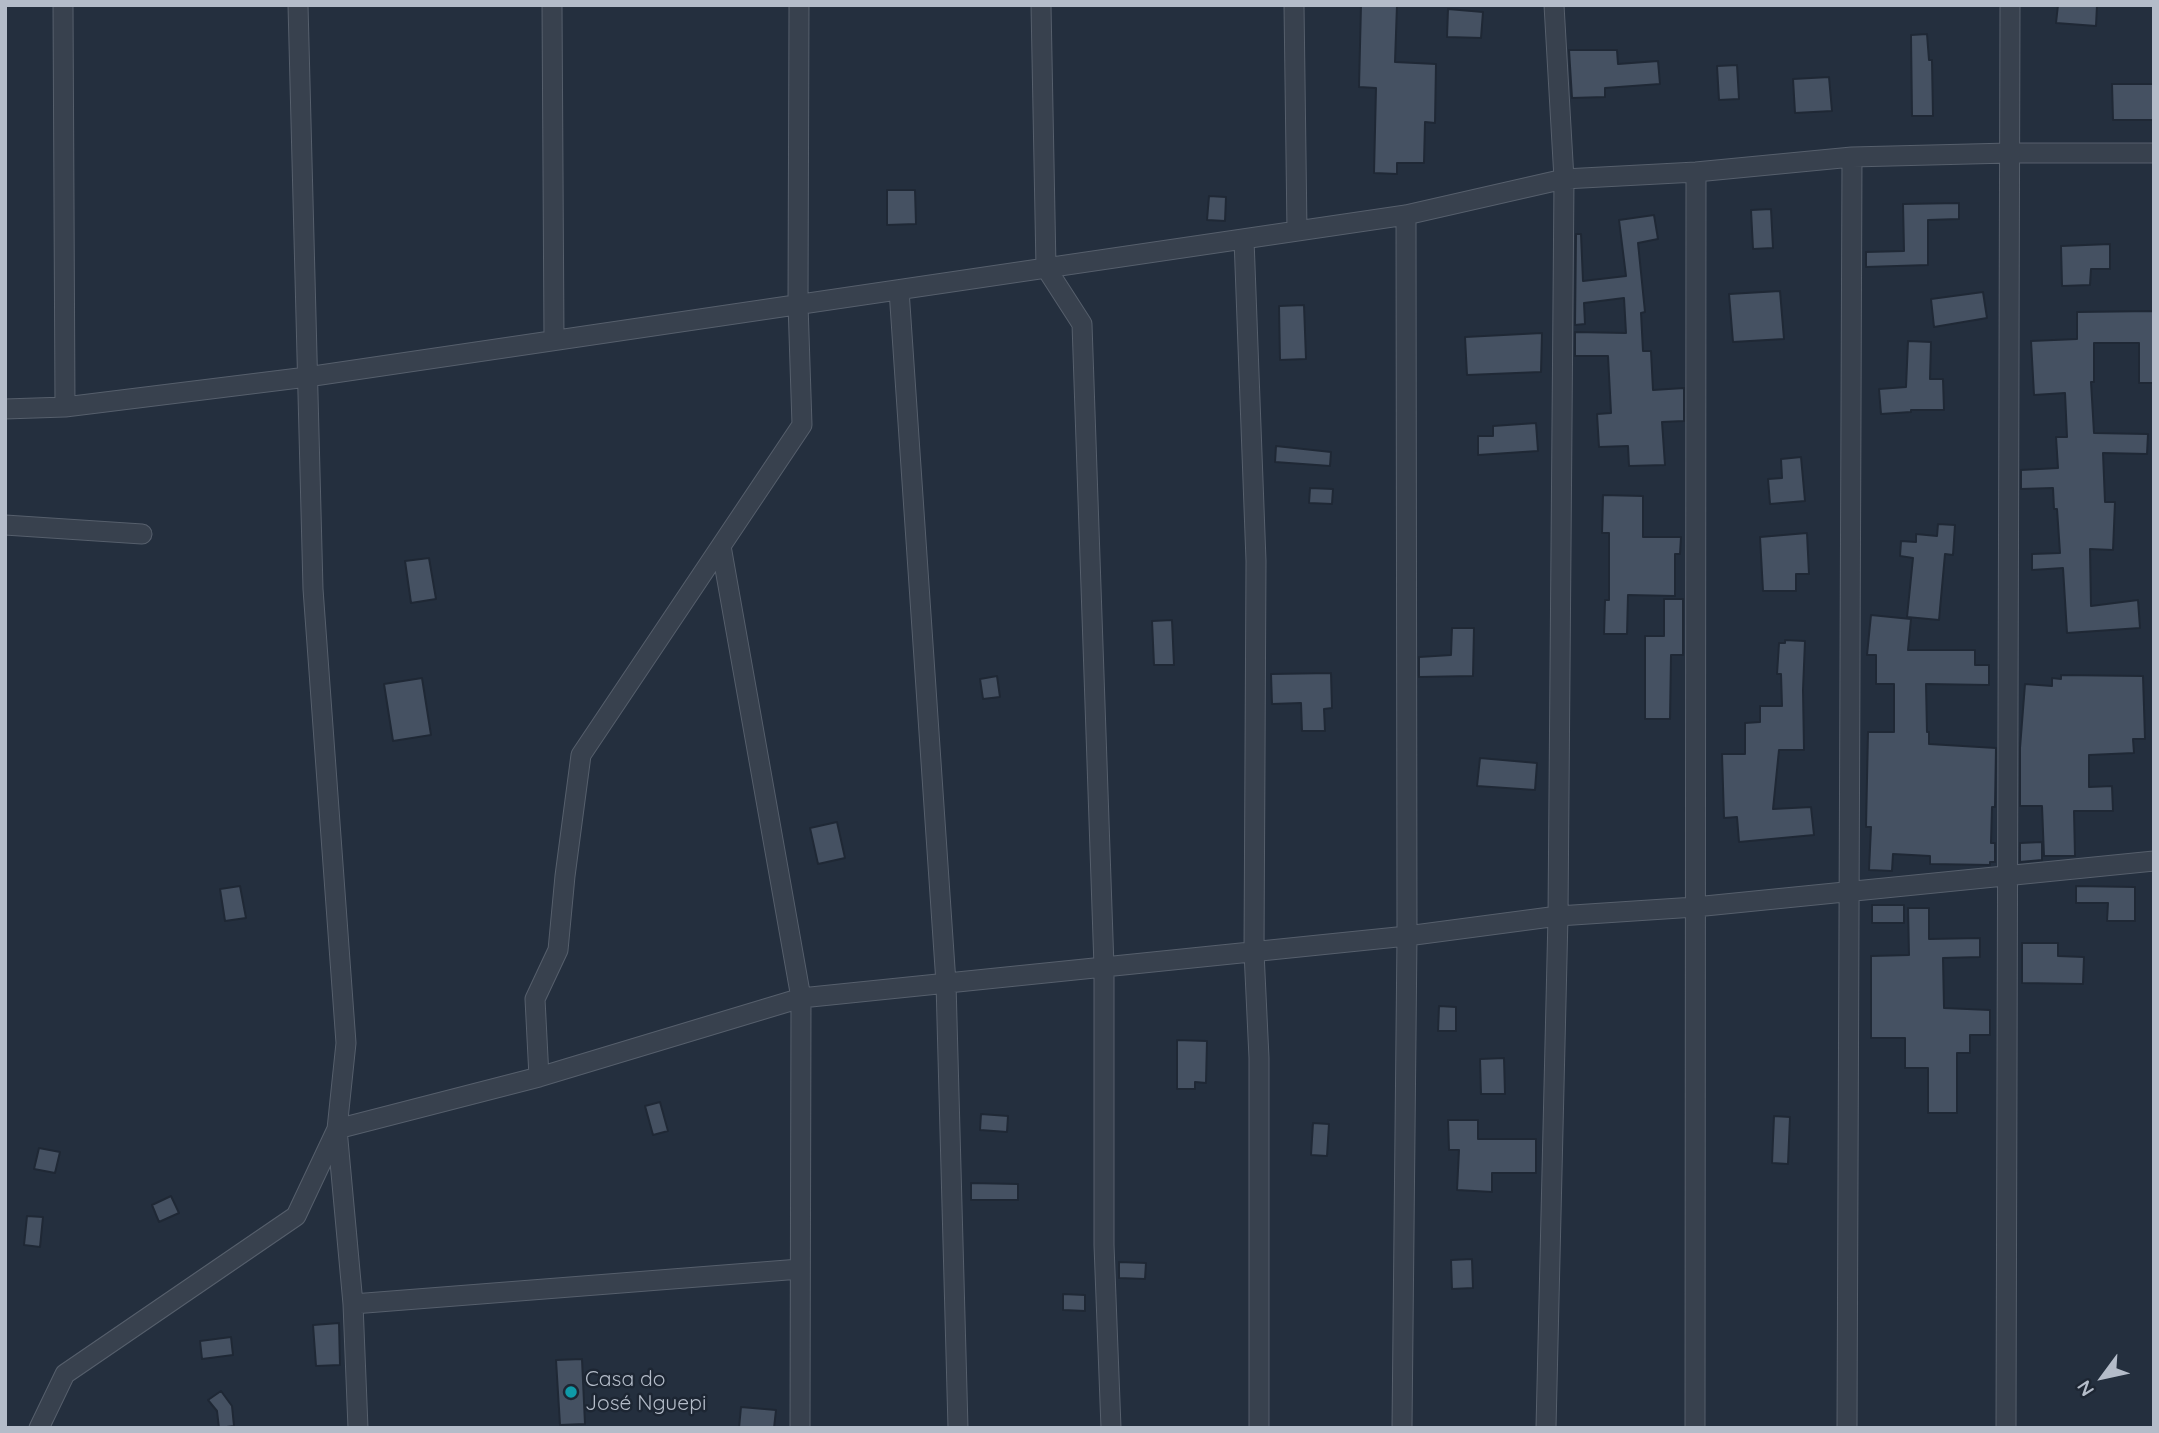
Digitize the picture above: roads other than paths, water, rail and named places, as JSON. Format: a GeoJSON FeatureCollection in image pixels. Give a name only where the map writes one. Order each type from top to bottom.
{"type":"FeatureCollection","features":[{"type":"Feature","properties":{"kind":"street"},"geometry":{"type":"LineString","coordinates":[[63,5],[65,407]]}},
{"type":"Feature","properties":{"kind":"street"},"geometry":{"type":"LineString","coordinates":[[298,5],[313,589],[346,1043],[337,1129],[353,1304],[358,1428]]}},
{"type":"Feature","properties":{"kind":"street"},"geometry":{"type":"LineString","coordinates":[[552,5],[554,340]]}},
{"type":"Feature","properties":{"kind":"street"},"geometry":{"type":"LineString","coordinates":[[539,1077],[535,999],[558,950],[581,755],[802,425],[799,304],[799,5]]}},
{"type":"Feature","properties":{"kind":"street"},"geometry":{"type":"LineString","coordinates":[[1041,5],[1046,268],[1082,324],[1104,967],[1104,1245],[1111,1428]]}},
{"type":"Feature","properties":{"kind":"street"},"geometry":{"type":"LineString","coordinates":[[1294,5],[1297,231]]}},
{"type":"Feature","properties":{"kind":"street"},"geometry":{"type":"LineString","coordinates":[[1546,1428],[1558,916],[1564,179],[1554,5]]}},
{"type":"Feature","properties":{"kind":"street"},"geometry":{"type":"LineString","coordinates":[[2006,1428],[2010,5]]}},
{"type":"Feature","properties":{"kind":"street"},"geometry":{"type":"LineString","coordinates":[[5,409],[65,407],[307,377],[899,290],[1406,215],[1564,179],[1696,172],[1852,158],[2009,153],[2154,153]]}},
{"type":"Feature","properties":{"kind":"street"},"geometry":{"type":"LineString","coordinates":[[1847,1428],[1852,158]]}},
{"type":"Feature","properties":{"kind":"street"},"geometry":{"type":"LineString","coordinates":[[1695,1428],[1696,172]]}},
{"type":"Feature","properties":{"kind":"street"},"geometry":{"type":"LineString","coordinates":[[1402,1428],[1407,936],[1406,215]]}},
{"type":"Feature","properties":{"kind":"street"},"geometry":{"type":"LineString","coordinates":[[1244,239],[1256,561],[1254,952],[1259,1058],[1259,1428]]}},
{"type":"Feature","properties":{"kind":"street"},"geometry":{"type":"LineString","coordinates":[[899,290],[946,983],[958,1428]]}},
{"type":"Feature","properties":{"kind":"street"},"geometry":{"type":"LineString","coordinates":[[5,525],[142,534]]}},
{"type":"Feature","properties":{"kind":"street"},"geometry":{"type":"LineString","coordinates":[[721,546],[801,998],[800,1428]]}},
{"type":"Feature","properties":{"kind":"street"},"geometry":{"type":"LineString","coordinates":[[337,1129],[539,1077],[801,998],[1407,936],[1558,916],[1695,907],[2154,861]]}},
{"type":"Feature","properties":{"kind":"street"},"geometry":{"type":"LineString","coordinates":[[39,1428],[65,1374],[296,1216],[337,1129]]}},
{"type":"Feature","properties":{"kind":"street"},"geometry":{"type":"LineString","coordinates":[[353,1304],[800,1269]]}},
{"type":"Feature","properties":{"kind":"place","name":"Casa do José Nguepi"},"geometry":{"type":"Point","coordinates":[571,1392]}}]}
